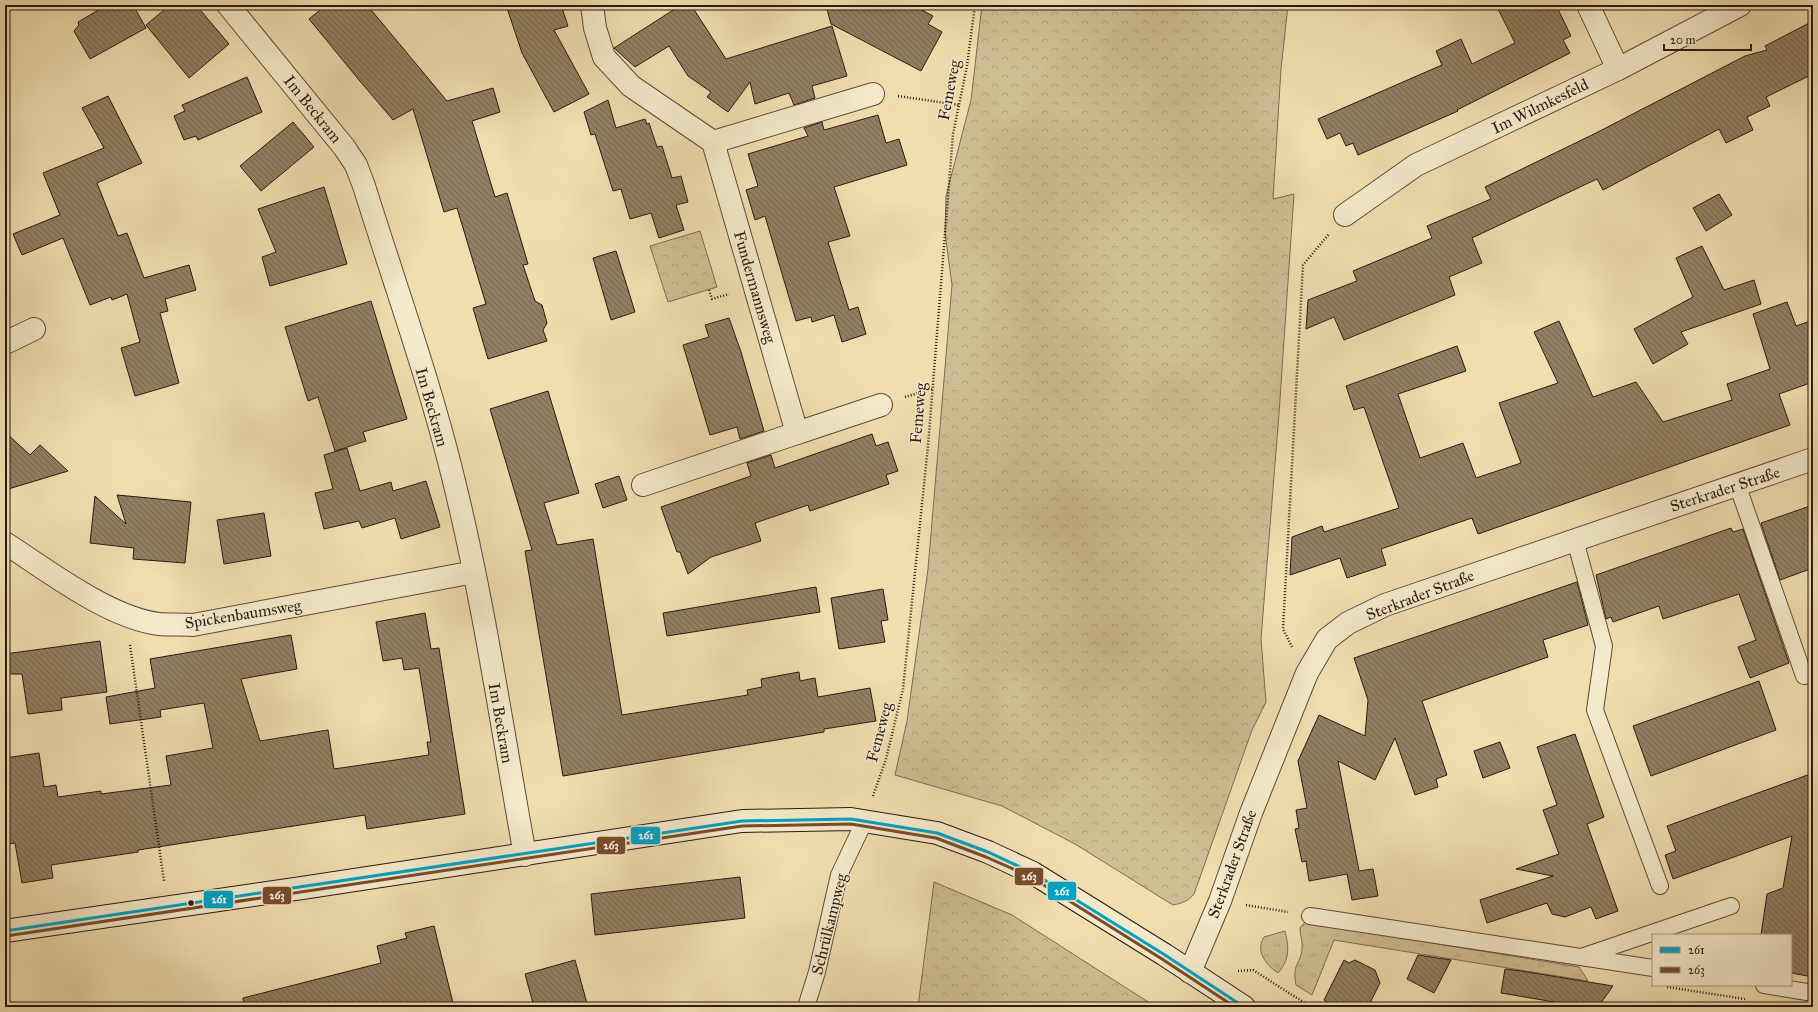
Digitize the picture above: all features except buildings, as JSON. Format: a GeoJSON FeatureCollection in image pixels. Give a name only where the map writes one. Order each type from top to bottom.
{"type":"FeatureCollection","features":[{"type":"Feature","properties":{"kind":"street"},"geometry":{"type":"LineString","coordinates":[[592,5],[595,28],[604,57],[631,86],[713,142],[873,94]]}},
{"type":"Feature","properties":{"kind":"street"},"geometry":{"type":"LineString","coordinates":[[1588,5],[1618,68]]}},
{"type":"Feature","properties":{"kind":"street","name":"Im Wilmkesfeld"},"geometry":{"type":"LineString","coordinates":[[1345,215],[1416,165],[1618,68],[1740,5]]}},
{"type":"Feature","properties":{"kind":"street","name":"Im Beckram"},"geometry":{"type":"LineString","coordinates":[[235,7],[344,147],[356,165],[364,186],[427,387],[453,477],[474,572],[525,855]]}},
{"type":"Feature","properties":{"kind":"street","name":"Fundermannsweg"},"geometry":{"type":"LineString","coordinates":[[713,142],[797,433]]}},
{"type":"Feature","properties":{"kind":"street"},"geometry":{"type":"LineString","coordinates":[[5,343],[34,329]]}},
{"type":"Feature","properties":{"kind":"street"},"geometry":{"type":"LineString","coordinates":[[643,485],[881,405]]}},
{"type":"Feature","properties":{"kind":"street","name":"Sterkrader Straße"},"geometry":{"type":"LineString","coordinates":[[1190,972],[1220,901],[1251,813],[1307,673],[1327,638],[1360,617],[1385,605],[1813,459]]}},
{"type":"Feature","properties":{"kind":"street","name":"Spickenbaumsweg"},"geometry":{"type":"LineString","coordinates":[[8,546],[90,598],[126,614],[158,624],[193,625],[474,572]]}},
{"type":"Feature","properties":{"kind":"street"},"geometry":{"type":"LineString","coordinates":[[5,931],[525,855],[742,821],[865,820],[937,833],[988,852],[1033,873],[1165,955],[1244,1007]]}},
{"type":"Feature","properties":{"kind":"lane"},"geometry":{"type":"LineString","coordinates":[[1737,484],[1804,676],[1813,674]]}},
{"type":"Feature","properties":{"kind":"lane"},"geometry":{"type":"LineString","coordinates":[[1575,540],[1604,646],[1594,710],[1660,886]]}},
{"type":"Feature","properties":{"kind":"lane","name":"Schrülkampweg"},"geometry":{"type":"LineString","coordinates":[[806,1007],[817,972],[839,875],[865,820]]}},
{"type":"Feature","properties":{"kind":"lane"},"geometry":{"type":"LineString","coordinates":[[1582,956],[1730,906]]}},
{"type":"Feature","properties":{"kind":"lane"},"geometry":{"type":"LineString","coordinates":[[1310,916],[1582,956],[1652,968]]}},
{"type":"Feature","properties":{"kind":"lane"},"geometry":{"type":"LineString","coordinates":[[1770,986],[1813,993]]}},
{"type":"Feature","properties":{"kind":"path","name":"Femeweg"},"geometry":{"type":"LineString","coordinates":[[865,820],[886,759],[903,689],[928,446],[953,134],[967,66],[976,5]]}},
{"type":"Feature","properties":{"kind":"path"},"geometry":{"type":"LineString","coordinates":[[873,94],[900,96],[958,105]]}},
{"type":"Feature","properties":{"kind":"path"},"geometry":{"type":"LineString","coordinates":[[1307,673],[1283,629],[1304,265],[1345,215]]}},
{"type":"Feature","properties":{"kind":"path"},"geometry":{"type":"LineString","coordinates":[[126,614],[168,907]]}},
{"type":"Feature","properties":{"kind":"path"},"geometry":{"type":"LineString","coordinates":[[1220,901],[1310,916]]}},
{"type":"Feature","properties":{"kind":"path"},"geometry":{"type":"LineString","coordinates":[[1661,986],[1746,1000]]}},
{"type":"Feature","properties":{"kind":"green space"},"geometry":{"type":"Polygon","coordinates":[[[982,5],[1288,5],[1281,69],[1273,199],[1294,194],[1279,414],[1261,639],[1266,702],[1252,730],[1194,894],[1185,901],[1173,905],[1075,844],[1002,806],[895,775],[907,721],[928,569],[952,285],[945,233],[946,196],[971,100],[982,5]]]}},
{"type":"Feature","properties":{"kind":"green space"},"geometry":{"type":"Polygon","coordinates":[[[700,231],[717,287],[668,302],[650,246],[700,231]]]}},
{"type":"Feature","properties":{"kind":"green space"},"geometry":{"type":"Polygon","coordinates":[[[934,882],[1012,915],[1156,1007],[918,1007],[934,882]]]}},
{"type":"Feature","properties":{"kind":"green space"},"geometry":{"type":"Polygon","coordinates":[[[1305,922],[1579,967],[1588,981],[1334,940],[1312,995],[1296,985],[1295,978],[1295,972],[1302,949],[1300,928],[1305,922]]]}},
{"type":"Feature","properties":{"kind":"green space"},"geometry":{"type":"Polygon","coordinates":[[[1285,931],[1288,953],[1285,963],[1278,973],[1266,962],[1261,952],[1261,947],[1264,937],[1285,931]]]}},
{"type":"Feature","properties":{"kind":"transit line","name":"261"},"geometry":{"type":"LineString","coordinates":[[5,931],[742,821],[851,819],[937,833],[988,852],[1033,873],[1165,955],[1244,1007]]}},
{"type":"Feature","properties":{"kind":"transit line","name":"263"},"geometry":{"type":"LineString","coordinates":[[6,936],[742,826],[851,824],[936,838],[986,857],[1031,877],[1162,959],[1235,1007]]}}]}
